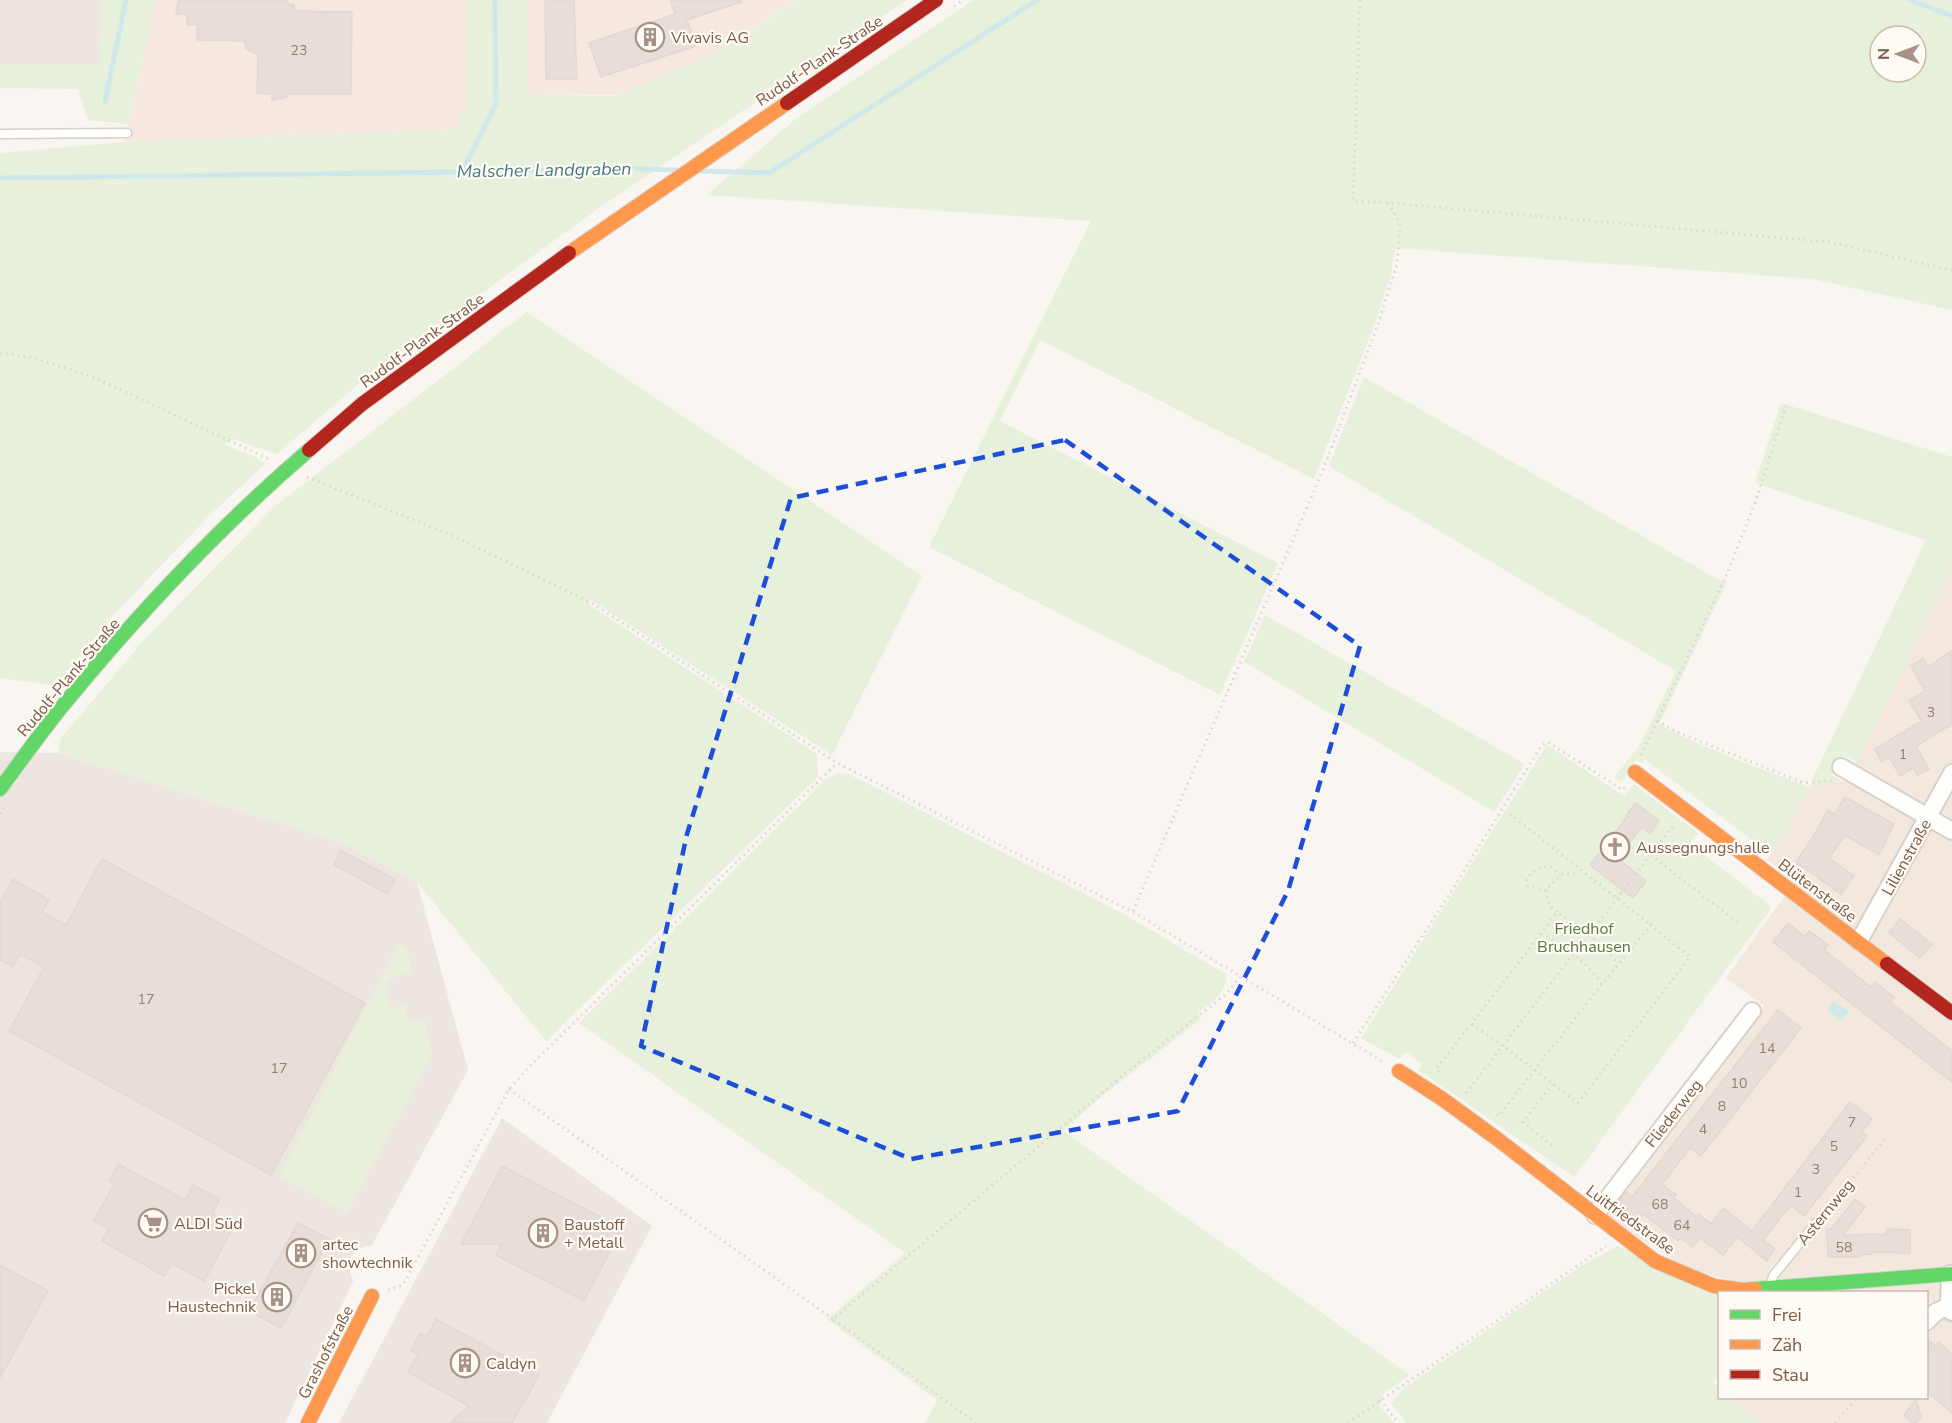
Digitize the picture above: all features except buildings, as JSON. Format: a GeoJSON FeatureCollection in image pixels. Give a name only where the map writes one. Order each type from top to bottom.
{"type":"FeatureCollection","features":[{"type":"Feature","properties":{"kind":"main road","name":"Rudolf-Plank-Straße"},"geometry":{"type":"LineString","coordinates":[[0,789],[59,710],[128,630],[215,536],[288,468],[362,404],[541,272],[936,0]]}},
{"type":"Feature","properties":{"kind":"main road","name":"Blütenstraße"},"geometry":{"type":"LineString","coordinates":[[1635,772],[1952,1013]]}},
{"type":"Feature","properties":{"kind":"main road","name":"Luitfriedstraße"},"geometry":{"type":"LineString","coordinates":[[1399,1071],[1455,1108],[1655,1262],[1714,1286],[1743,1290],[1951,1274]]}},
{"type":"Feature","properties":{"kind":"main road","name":"Grashofstraße"},"geometry":{"type":"LineString","coordinates":[[308,1423],[372,1296]]}},
{"type":"Feature","properties":{"kind":"street"},"geometry":{"type":"LineString","coordinates":[[1845,769],[1952,831]]}},
{"type":"Feature","properties":{"kind":"street","name":"Lilienstraße"},"geometry":{"type":"LineString","coordinates":[[1859,941],[1952,773]]}},
{"type":"Feature","properties":{"kind":"street","name":"Fliederweg"},"geometry":{"type":"LineString","coordinates":[[1595,1215],[1752,1011]]}},
{"type":"Feature","properties":{"kind":"street"},"geometry":{"type":"LineString","coordinates":[[1928,1320],[1936,1312],[1951,1309],[1951,1274]]}},
{"type":"Feature","properties":{"kind":"lane"},"geometry":{"type":"LineString","coordinates":[[0,134],[127,133]]}},
{"type":"Feature","properties":{"kind":"lane","name":"Asternweg"},"geometry":{"type":"LineString","coordinates":[[1770,1288],[1773,1275],[1816,1223]]}},
{"type":"Feature","properties":{"kind":"path"},"geometry":{"type":"LineString","coordinates":[[1360,0],[1353,201],[1829,242],[1952,270]]}},
{"type":"Feature","properties":{"kind":"path"},"geometry":{"type":"LineString","coordinates":[[1133,912],[1323,470],[1378,324],[1397,264],[1400,224],[1389,203]]}},
{"type":"Feature","properties":{"kind":"path"},"geometry":{"type":"LineString","coordinates":[[0,353],[30,357],[91,376],[288,468],[451,535],[592,603],[837,763],[1133,912],[1399,1071]]}},
{"type":"Feature","properties":{"kind":"path"},"geometry":{"type":"LineString","coordinates":[[1353,1043],[1449,895],[1541,746],[1548,742],[1623,790],[1635,772],[1656,721],[1727,574],[1756,500],[1786,406]]}},
{"type":"Feature","properties":{"kind":"path"},"geometry":{"type":"LineString","coordinates":[[1656,721],[1677,732],[1804,783],[1843,779],[1845,769]]}},
{"type":"Feature","properties":{"kind":"path"},"geometry":{"type":"LineString","coordinates":[[372,1296],[403,1285],[509,1089],[837,763]]}},
{"type":"Feature","properties":{"kind":"path"},"geometry":{"type":"LineString","coordinates":[[1455,1108],[1685,810]]}},
{"type":"Feature","properties":{"kind":"path"},"geometry":{"type":"LineString","coordinates":[[1472,1024],[1578,1102],[1690,957],[1619,898],[1578,869],[1510,814]]}},
{"type":"Feature","properties":{"kind":"path"},"geometry":{"type":"LineString","coordinates":[[1651,855],[1737,922]]}},
{"type":"Feature","properties":{"kind":"path"},"geometry":{"type":"LineString","coordinates":[[1546,890],[1528,886],[1526,882],[1528,876],[1535,870],[1550,867],[1560,875]]}},
{"type":"Feature","properties":{"kind":"path"},"geometry":{"type":"LineString","coordinates":[[1546,890],[1560,875],[1575,873],[1578,869]]}},
{"type":"Feature","properties":{"kind":"path"},"geometry":{"type":"LineString","coordinates":[[1546,890],[1549,905],[1557,913],[1572,920],[1590,934],[1618,964]]}},
{"type":"Feature","properties":{"kind":"path"},"geometry":{"type":"LineString","coordinates":[[1443,1075],[1436,1070],[1557,913]]}},
{"type":"Feature","properties":{"kind":"path"},"geometry":{"type":"LineString","coordinates":[[1491,1110],[1499,1116],[1651,925]]}},
{"type":"Feature","properties":{"kind":"path"},"geometry":{"type":"LineString","coordinates":[[1541,934],[1560,942],[1602,984]]}},
{"type":"Feature","properties":{"kind":"path"},"geometry":{"type":"LineString","coordinates":[[833,1319],[1126,1072],[1225,995],[1240,977]]}},
{"type":"Feature","properties":{"kind":"path"},"geometry":{"type":"LineString","coordinates":[[1553,1084],[1524,1122],[1554,1147]]}},
{"type":"Feature","properties":{"kind":"path"},"geometry":{"type":"LineString","coordinates":[[1458,1087],[1474,1098]]}},
{"type":"Feature","properties":{"kind":"path"},"geometry":{"type":"LineString","coordinates":[[509,1089],[976,1423]]}},
{"type":"Feature","properties":{"kind":"path","name":"Asternweg"},"geometry":{"type":"LineString","coordinates":[[1816,1223],[1885,1139]]}},
{"type":"Feature","properties":{"kind":"path"},"geometry":{"type":"LineString","coordinates":[[1348,1423],[1589,1258]]}},
{"type":"Feature","properties":{"kind":"path"},"geometry":{"type":"LineString","coordinates":[[1835,1423],[1856,1399]]}},
{"type":"Feature","properties":{"kind":"path"},"geometry":{"type":"LineString","coordinates":[[1380,1400],[1398,1423]]}},
{"type":"Feature","properties":{"kind":"highlighted area"},"geometry":{"type":"Polygon","coordinates":[[[1065,440],[1360,646],[1288,891],[1178,1111],[911,1159],[641,1046],[687,834],[791,498],[1065,440]]]}},
{"type":"Feature","properties":{"kind":"shaded area"},"geometry":{"type":"Polygon","coordinates":[[[0,0],[101,0],[100,66],[0,64],[0,0]]]}},
{"type":"Feature","properties":{"kind":"shaded area"},"geometry":{"type":"Polygon","coordinates":[[[155,0],[468,0],[468,99],[459,129],[124,142],[155,0]]]}},
{"type":"Feature","properties":{"kind":"shaded area"},"geometry":{"type":"Polygon","coordinates":[[[528,0],[795,0],[715,53],[642,86],[614,95],[528,95],[528,0]]]}},
{"type":"Feature","properties":{"kind":"shaded area"},"geometry":{"type":"Polygon","coordinates":[[[1952,566],[1952,1423],[1761,1423],[1732,1399],[1928,1399],[1928,1291],[1798,1291],[1735,1281],[1688,1269],[1610,1219],[1607,1209],[1764,1006],[1726,978],[1796,880],[1767,860],[1812,784],[1847,782],[1952,566]]]}},
{"type":"Feature","properties":{"kind":"shaded area"},"geometry":{"type":"Polygon","coordinates":[[[0,752],[58,753],[340,842],[417,882],[468,1070],[372,1245],[356,1249],[348,1263],[353,1282],[285,1423],[0,1423],[0,752]]]}},
{"type":"Feature","properties":{"kind":"shaded area"},"geometry":{"type":"Polygon","coordinates":[[[502,1118],[652,1226],[547,1423],[339,1423],[502,1118]]]}},
{"type":"Feature","properties":{"kind":"green space"},"geometry":{"type":"Polygon","coordinates":[[[101,0],[155,0],[128,124],[88,120],[78,89],[0,88],[0,64],[100,65],[101,0]]]}},
{"type":"Feature","properties":{"kind":"green space"},"geometry":{"type":"Polygon","coordinates":[[[468,0],[528,0],[528,95],[614,96],[715,53],[796,0],[907,0],[596,210],[367,377],[277,454],[233,439],[224,445],[255,457],[265,464],[212,513],[119,609],[54,688],[50,685],[0,678],[0,153],[124,142],[458,129],[468,99],[468,0]]]}},
{"type":"Feature","properties":{"kind":"green space"},"geometry":{"type":"Polygon","coordinates":[[[974,0],[1952,0],[1952,310],[1813,279],[1395,248],[1391,274],[1376,320],[1314,479],[1040,340],[1000,421],[1278,563],[1220,695],[929,547],[1091,221],[707,195],[798,117],[974,0]]]}},
{"type":"Feature","properties":{"kind":"green space"},"geometry":{"type":"Polygon","coordinates":[[[527,312],[922,576],[832,755],[588,598],[589,605],[817,754],[818,777],[546,1041],[417,882],[340,842],[58,753],[61,738],[144,640],[275,506],[527,312]]]}},
{"type":"Feature","properties":{"kind":"green space"},"geometry":{"type":"Polygon","coordinates":[[[1364,377],[1726,584],[1659,724],[1752,766],[1810,787],[1771,854],[1644,759],[1642,763],[1635,760],[1622,782],[1614,778],[1638,747],[1676,671],[1329,466],[1364,377]]]}},
{"type":"Feature","properties":{"kind":"green space"},"geometry":{"type":"Polygon","coordinates":[[[1781,403],[1952,457],[1952,567],[1857,762],[1843,755],[1832,775],[1842,781],[1812,784],[1926,540],[1755,483],[1781,403]]]}},
{"type":"Feature","properties":{"kind":"green space"},"geometry":{"type":"Polygon","coordinates":[[[1265,615],[1525,764],[1494,812],[1244,662],[1265,615]]]}},
{"type":"Feature","properties":{"kind":"green space","name":"Friedhof Bruchhausen"},"geometry":{"type":"Polygon","coordinates":[[[1547,745],[1624,796],[1634,784],[1698,833],[1690,844],[1772,907],[1574,1177],[1418,1070],[1422,1064],[1406,1052],[1399,1059],[1361,1038],[1547,745]]]}},
{"type":"Feature","properties":{"kind":"green space"},"geometry":{"type":"Polygon","coordinates":[[[837,773],[859,779],[1122,913],[1227,975],[1221,993],[1198,1013],[1201,1019],[1101,1097],[1063,1131],[1410,1375],[1384,1393],[1379,1405],[1394,1423],[925,1423],[937,1400],[827,1319],[905,1253],[579,1023],[824,781],[837,773]]]}},
{"type":"Feature","properties":{"kind":"green space"},"geometry":{"type":"Polygon","coordinates":[[[398,945],[406,946],[412,972],[387,979],[389,1008],[405,1005],[407,1018],[416,1022],[424,1020],[432,1055],[347,1213],[279,1176],[398,945]]]}},
{"type":"Feature","properties":{"kind":"green space"},"geometry":{"type":"Polygon","coordinates":[[[1618,1246],[1718,1294],[1718,1376],[1713,1382],[1718,1386],[1718,1399],[1732,1399],[1761,1423],[1406,1423],[1391,1403],[1404,1388],[1584,1264],[1618,1246]]]}},
{"type":"Feature","properties":{"kind":"water"},"geometry":{"type":"Polygon","coordinates":[[[1834,1001],[1849,1012],[1842,1021],[1827,1010],[1834,1001]]]}},
{"type":"Feature","properties":{"kind":"waterway"},"geometry":{"type":"LineString","coordinates":[[105,101],[126,0]]}},
{"type":"Feature","properties":{"kind":"waterway"},"geometry":{"type":"LineString","coordinates":[[462,172],[496,104],[495,0]]}},
{"type":"Feature","properties":{"kind":"waterway","name":"Malscher Landgraben"},"geometry":{"type":"LineString","coordinates":[[701,171],[769,173],[1037,0]]}},
{"type":"Feature","properties":{"kind":"waterway","name":"Malscher Landgraben"},"geometry":{"type":"LineString","coordinates":[[1910,0],[1952,16]]}},
{"type":"Feature","properties":{"kind":"waterway","name":"Malscher Landgraben"},"geometry":{"type":"LineString","coordinates":[[0,178],[613,168],[676,170]]}},
{"type":"Feature","properties":{"kind":"traffic: fast"},"geometry":{"type":"LineString","coordinates":[[0,789],[60,709],[148,607],[242,510],[309,450]]}},
{"type":"Feature","properties":{"kind":"traffic: fast"},"geometry":{"type":"LineString","coordinates":[[1755,1289],[1952,1274]]}},
{"type":"Feature","properties":{"kind":"traffic: slow"},"geometry":{"type":"LineString","coordinates":[[569,253],[787,103]]}},
{"type":"Feature","properties":{"kind":"traffic: slow"},"geometry":{"type":"LineString","coordinates":[[1635,772],[1887,964]]}},
{"type":"Feature","properties":{"kind":"traffic: slow"},"geometry":{"type":"LineString","coordinates":[[1399,1071],[1496,1138],[1655,1261],[1714,1286],[1743,1290],[1755,1289]]}},
{"type":"Feature","properties":{"kind":"traffic: slow"},"geometry":{"type":"LineString","coordinates":[[308,1423],[372,1296]]}},
{"type":"Feature","properties":{"kind":"traffic: jam"},"geometry":{"type":"LineString","coordinates":[[787,103],[936,0]]}},
{"type":"Feature","properties":{"kind":"traffic: jam"},"geometry":{"type":"LineString","coordinates":[[309,450],[362,404],[569,253]]}},
{"type":"Feature","properties":{"kind":"traffic: jam"},"geometry":{"type":"LineString","coordinates":[[1887,964],[1952,1013]]}},
{"type":"Feature","properties":{"kind":"place","name":"Vivavis AG"},"geometry":{"type":"Point","coordinates":[650,37]}},
{"type":"Feature","properties":{"kind":"place","name":"Aussegnungshalle"},"geometry":{"type":"Point","coordinates":[1615,847]}},
{"type":"Feature","properties":{"kind":"place","name":"ALDI Süd"},"geometry":{"type":"Point","coordinates":[153,1223]}},
{"type":"Feature","properties":{"kind":"place","name":"Baustoff + Metall"},"geometry":{"type":"Point","coordinates":[543,1233]}},
{"type":"Feature","properties":{"kind":"place","name":"artec showtechnik"},"geometry":{"type":"Point","coordinates":[301,1253]}},
{"type":"Feature","properties":{"kind":"place","name":"Pickel Haustechnik"},"geometry":{"type":"Point","coordinates":[277,1297]}},
{"type":"Feature","properties":{"kind":"place","name":"Caldyn"},"geometry":{"type":"Point","coordinates":[465,1363]}}]}
